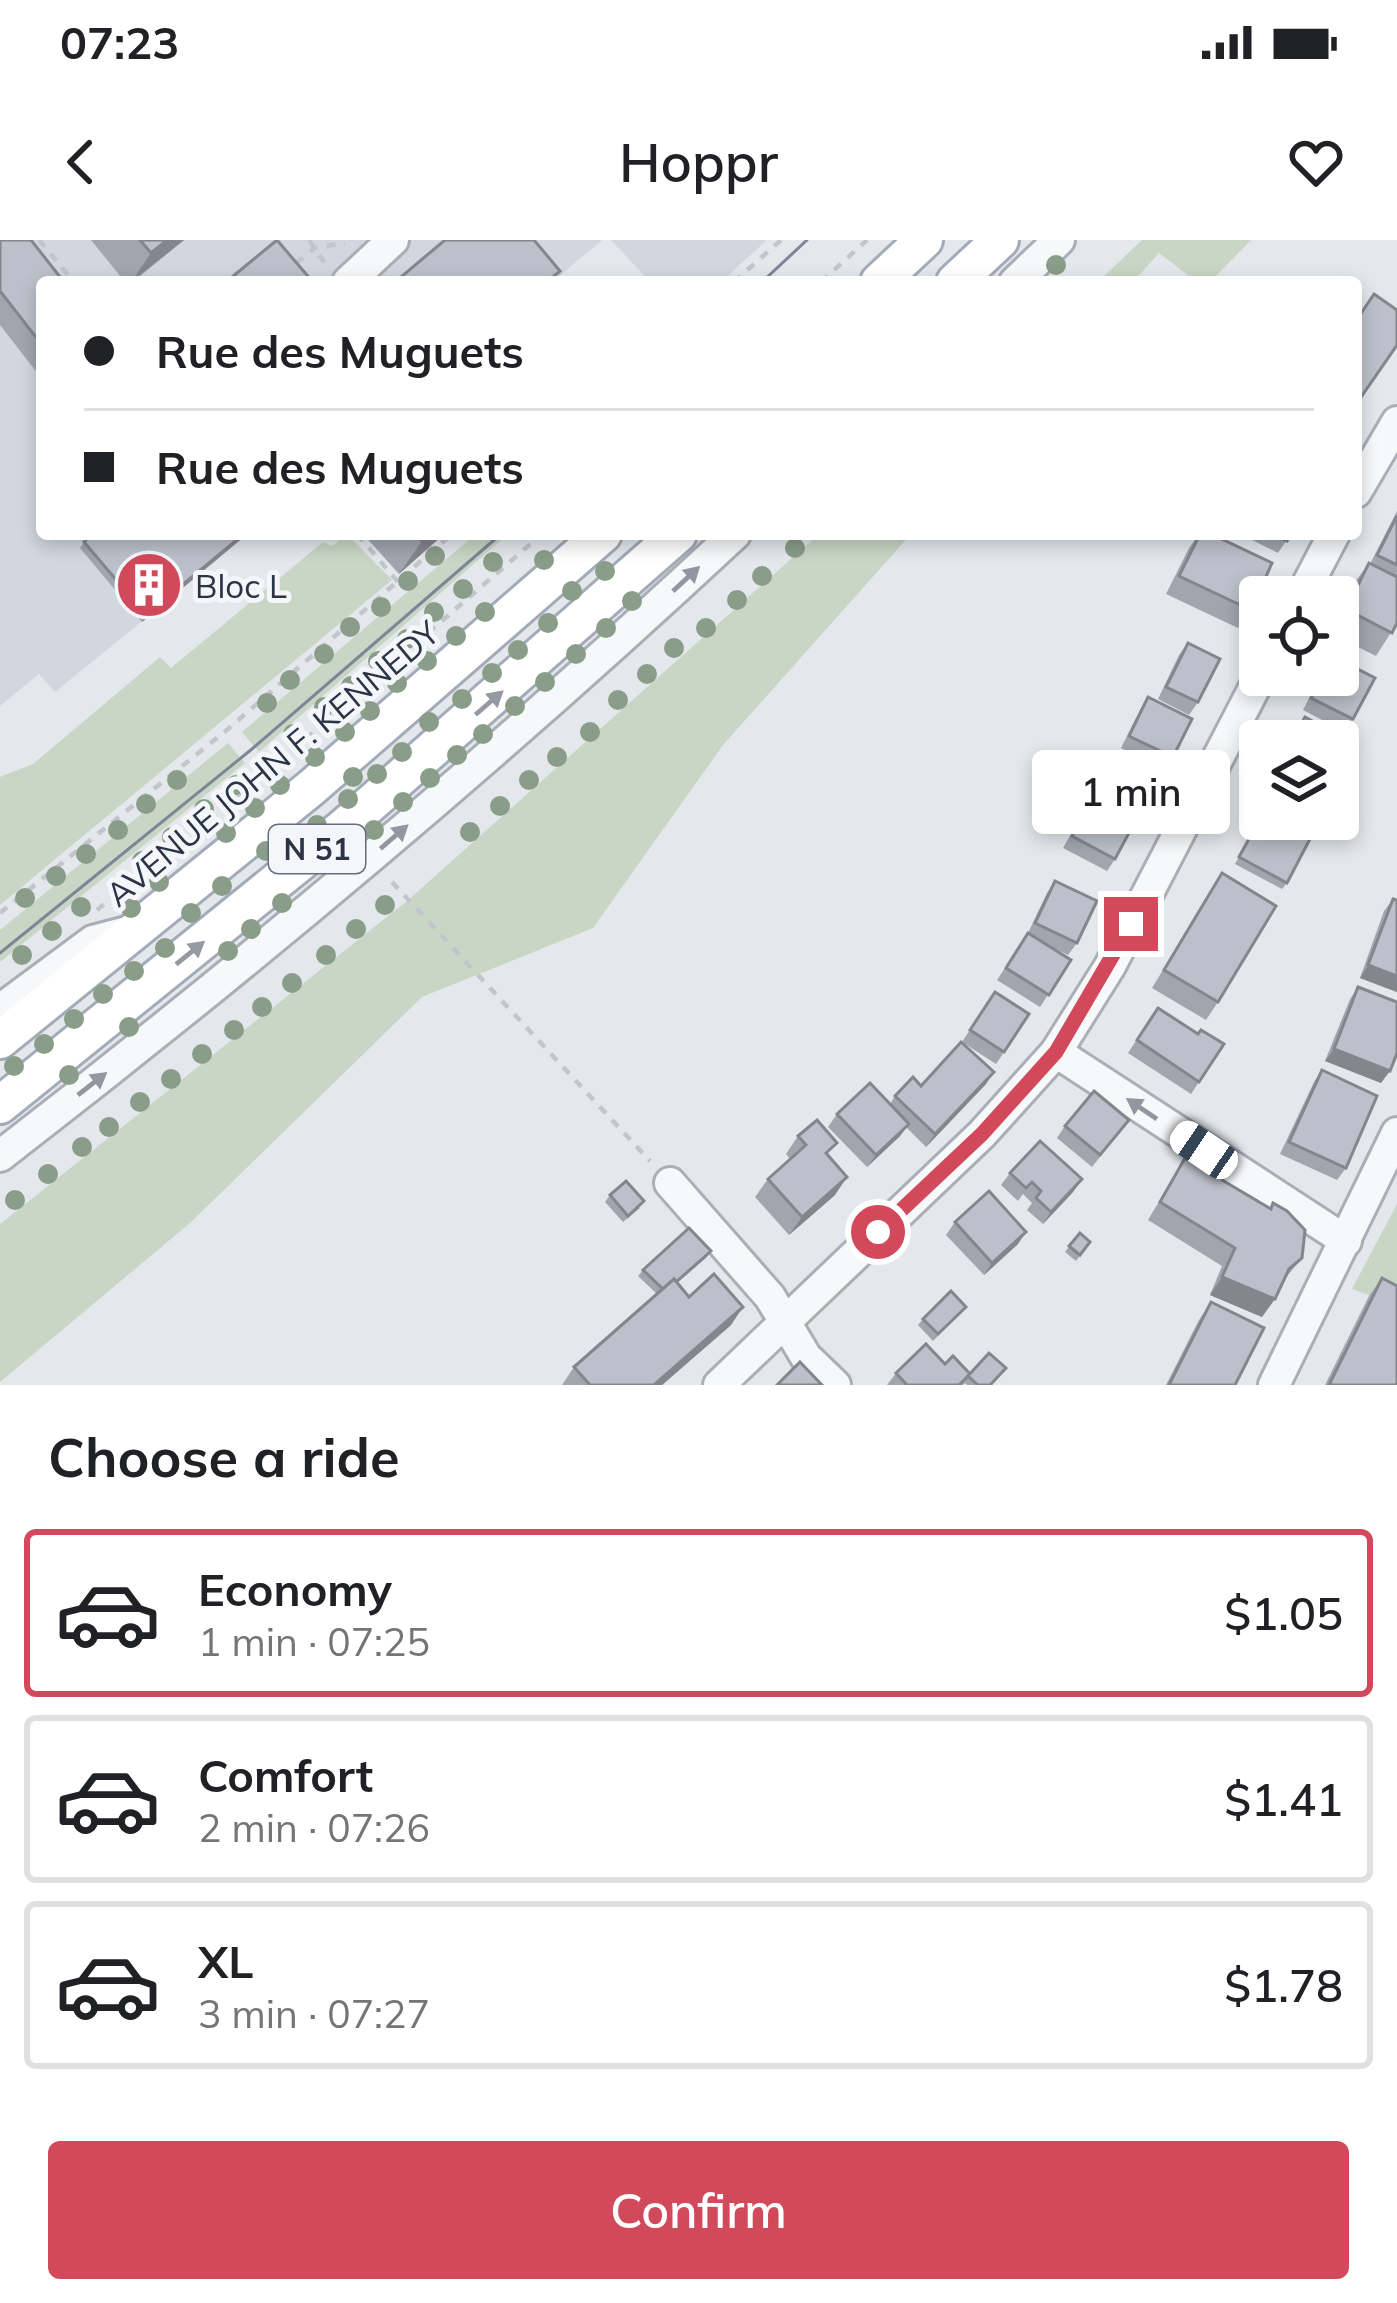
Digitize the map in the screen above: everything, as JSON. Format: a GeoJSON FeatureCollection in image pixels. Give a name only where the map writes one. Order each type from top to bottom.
{"type":"FeatureCollection","features":[{"type":"Feature","properties":{"kind":"main road"},"geometry":{"type":"LineString","coordinates":[[885,276],[924,240]]}},
{"type":"Feature","properties":{"kind":"main road"},"geometry":{"type":"LineString","coordinates":[[961,276],[1000,240]]}},
{"type":"Feature","properties":{"kind":"main road","name":"AVENUE JOHN F. KENNEDY"},"geometry":{"type":"LineString","coordinates":[[0,1040],[322,779],[596,540]]}},
{"type":"Feature","properties":{"kind":"main road","name":"N 51"},"geometry":{"type":"LineString","coordinates":[[0,1105],[344,827],[671,540]]}},
{"type":"Feature","properties":{"kind":"street"},"geometry":{"type":"LineString","coordinates":[[354,276],[393,240]]}},
{"type":"Feature","properties":{"kind":"street"},"geometry":{"type":"LineString","coordinates":[[1021,276],[1059,240]]}},
{"type":"Feature","properties":{"kind":"street"},"geometry":{"type":"LineString","coordinates":[[1362,482],[1392,440]]}},
{"type":"Feature","properties":{"kind":"street"},"geometry":{"type":"LineString","coordinates":[[0,1156],[370,857],[611,649],[728,540]]}},
{"type":"Feature","properties":{"kind":"street"},"geometry":{"type":"LineString","coordinates":[[1312,576],[1331,540]]}},
{"type":"Feature","properties":{"kind":"street"},"geometry":{"type":"LineString","coordinates":[[718,1385],[982,1134],[1056,1052],[1110,966],[1250,696]]}},
{"type":"Feature","properties":{"kind":"street","name":"AVENUE JOHN F. KENNEDY"},"geometry":{"type":"LineString","coordinates":[[0,1010],[93,941],[142,928]]}},
{"type":"Feature","properties":{"kind":"street"},"geometry":{"type":"LineString","coordinates":[[1056,1052],[1346,1241]]}},
{"type":"Feature","properties":{"kind":"street"},"geometry":{"type":"LineString","coordinates":[[1274,1385],[1397,1133]]}},
{"type":"Feature","properties":{"kind":"street"},"geometry":{"type":"LineString","coordinates":[[670,1183],[770,1297],[806,1358],[835,1385]]}},
{"type":"Feature","properties":{"kind":"path"},"geometry":{"type":"LineString","coordinates":[[39,240],[69,276]]}},
{"type":"Feature","properties":{"kind":"path"},"geometry":{"type":"LineString","coordinates":[[309,240],[315,248]]}},
{"type":"Feature","properties":{"kind":"path"},"geometry":{"type":"LineString","coordinates":[[280,276],[315,248],[362,240]]}},
{"type":"Feature","properties":{"kind":"path"},"geometry":{"type":"LineString","coordinates":[[741,276],[781,240]]}},
{"type":"Feature","properties":{"kind":"path"},"geometry":{"type":"LineString","coordinates":[[828,276],[867,240]]}},
{"type":"Feature","properties":{"kind":"path"},"geometry":{"type":"LineString","coordinates":[[543,254],[563,276]]}},
{"type":"Feature","properties":{"kind":"path"},"geometry":{"type":"LineString","coordinates":[[362,540],[398,582]]}},
{"type":"Feature","properties":{"kind":"path"},"geometry":{"type":"LineString","coordinates":[[0,913],[228,729],[445,540]]}},
{"type":"Feature","properties":{"kind":"path","name":"AVENUE JOHN F. KENNEDY"},"geometry":{"type":"LineString","coordinates":[[89,916],[285,758],[535,540]]}},
{"type":"Feature","properties":{"kind":"path"},"geometry":{"type":"LineString","coordinates":[[392,883],[670,1183]]}},
{"type":"Feature","properties":{"kind":"shaded area"},"geometry":{"type":"Polygon","coordinates":[[[0,240],[602,240],[559,276],[36,276],[36,540],[242,540],[55,692],[39,674],[0,706],[0,240]]]}},
{"type":"Feature","properties":{"kind":"shaded area"},"geometry":{"type":"Polygon","coordinates":[[[611,240],[767,240],[728,276],[644,276],[611,240]]]}},
{"type":"Feature","properties":{"kind":"green space"},"geometry":{"type":"Polygon","coordinates":[[[1142,240],[1251,240],[1216,276],[1189,276],[1159,253],[1138,276],[1104,276],[1142,240]]]}},
{"type":"Feature","properties":{"kind":"green space"},"geometry":{"type":"Polygon","coordinates":[[[340,540],[353,540],[392,580],[0,905],[0,777],[33,764],[160,657],[171,668],[323,542],[332,546],[340,540]]]}},
{"type":"Feature","properties":{"kind":"green space"},"geometry":{"type":"Polygon","coordinates":[[[469,540],[501,540],[259,752],[242,732],[469,540]]]}},
{"type":"Feature","properties":{"kind":"green space"},"geometry":{"type":"Polygon","coordinates":[[[812,540],[906,540],[723,745],[593,928],[422,997],[190,1223],[0,1382],[0,1224],[407,901],[812,540]]]}},
{"type":"Feature","properties":{"kind":"green space"},"geometry":{"type":"Polygon","coordinates":[[[228,743],[245,763],[0,962],[0,930],[228,743]]]}},
{"type":"Feature","properties":{"kind":"green space"},"geometry":{"type":"Polygon","coordinates":[[[1397,1204],[1397,1305],[1352,1289],[1397,1204]]]}},
{"type":"Feature","properties":{"kind":"building"},"geometry":{"type":"Polygon","coordinates":[[[0,240],[31,240],[59,276],[36,276],[36,337],[0,291],[0,240]]]}},
{"type":"Feature","properties":{"kind":"building"},"geometry":{"type":"Polygon","coordinates":[[[140,240],[167,240],[151,253],[140,240]]]}},
{"type":"Feature","properties":{"kind":"building"},"geometry":{"type":"Polygon","coordinates":[[[277,240],[308,276],[233,276],[277,240]]]}},
{"type":"Feature","properties":{"kind":"building"},"geometry":{"type":"Polygon","coordinates":[[[445,240],[534,240],[560,271],[554,276],[402,276],[445,240]]]}},
{"type":"Feature","properties":{"kind":"building"},"geometry":{"type":"Polygon","coordinates":[[[1374,294],[1397,310],[1397,345],[1362,396],[1362,312],[1374,294]]]}},
{"type":"Feature","properties":{"kind":"building"},"geometry":{"type":"Polygon","coordinates":[[[1397,516],[1397,565],[1377,555],[1397,516]]]}},
{"type":"Feature","properties":{"kind":"building","name":"Bloc L"},"geometry":{"type":"Polygon","coordinates":[[[86,540],[237,540],[146,615],[86,540]]]}},
{"type":"Feature","properties":{"kind":"building"},"geometry":{"type":"Polygon","coordinates":[[[1197,540],[1224,540],[1272,563],[1266,576],[1239,576],[1239,604],[1179,576],[1197,540]]]}},
{"type":"Feature","properties":{"kind":"building"},"geometry":{"type":"Polygon","coordinates":[[[1369,563],[1397,577],[1397,623],[1392,633],[1359,616],[1359,583],[1369,563]]]}},
{"type":"Feature","properties":{"kind":"building"},"geometry":{"type":"Polygon","coordinates":[[[1188,643],[1220,659],[1198,702],[1166,687],[1188,643]]]}},
{"type":"Feature","properties":{"kind":"building"},"geometry":{"type":"Polygon","coordinates":[[[1359,670],[1375,678],[1353,719],[1311,698],[1359,696],[1359,670]]]}},
{"type":"Feature","properties":{"kind":"building"},"geometry":{"type":"Polygon","coordinates":[[[1148,697],[1192,719],[1173,757],[1129,736],[1148,697]]]}},
{"type":"Feature","properties":{"kind":"building"},"geometry":{"type":"Polygon","coordinates":[[[1116,756],[1161,776],[1148,806],[1103,785],[1116,756]]]}},
{"type":"Feature","properties":{"kind":"building"},"geometry":{"type":"Polygon","coordinates":[[[1092,797],[1136,820],[1115,859],[1072,836],[1092,797]]]}},
{"type":"Feature","properties":{"kind":"building"},"geometry":{"type":"Polygon","coordinates":[[[1248,840],[1309,840],[1287,883],[1239,857],[1248,840]]]}},
{"type":"Feature","properties":{"kind":"building"},"geometry":{"type":"Polygon","coordinates":[[[1222,873],[1276,906],[1218,1002],[1164,970],[1222,873]]]}},
{"type":"Feature","properties":{"kind":"building"},"geometry":{"type":"Polygon","coordinates":[[[1055,881],[1097,901],[1077,943],[1035,923],[1055,881]]]}},
{"type":"Feature","properties":{"kind":"building"},"geometry":{"type":"Polygon","coordinates":[[[1393,899],[1397,900],[1397,976],[1368,965],[1393,899]]]}},
{"type":"Feature","properties":{"kind":"building"},"geometry":{"type":"Polygon","coordinates":[[[1028,933],[1071,960],[1049,995],[1006,968],[1028,933]]]}},
{"type":"Feature","properties":{"kind":"building"},"geometry":{"type":"Polygon","coordinates":[[[1358,987],[1397,1002],[1397,1053],[1390,1071],[1334,1049],[1358,987]]]}},
{"type":"Feature","properties":{"kind":"building"},"geometry":{"type":"Polygon","coordinates":[[[995,992],[1029,1014],[1004,1052],[970,1030],[995,992]]]}},
{"type":"Feature","properties":{"kind":"building"},"geometry":{"type":"Polygon","coordinates":[[[1158,1008],[1198,1034],[1201,1030],[1224,1044],[1199,1082],[1137,1040],[1158,1008]]]}},
{"type":"Feature","properties":{"kind":"building"},"geometry":{"type":"Polygon","coordinates":[[[961,1042],[994,1072],[935,1134],[895,1096],[913,1077],[921,1086],[961,1042]]]}},
{"type":"Feature","properties":{"kind":"building"},"geometry":{"type":"Polygon","coordinates":[[[1322,1070],[1377,1096],[1346,1168],[1289,1142],[1322,1070]]]}},
{"type":"Feature","properties":{"kind":"building"},"geometry":{"type":"Polygon","coordinates":[[[870,1083],[909,1124],[876,1155],[837,1114],[870,1083]]]}},
{"type":"Feature","properties":{"kind":"building"},"geometry":{"type":"Polygon","coordinates":[[[1094,1091],[1129,1120],[1100,1155],[1065,1126],[1094,1091]]]}},
{"type":"Feature","properties":{"kind":"building"},"geometry":{"type":"Polygon","coordinates":[[[817,1120],[837,1143],[826,1153],[847,1177],[802,1217],[768,1179],[806,1145],[798,1136],[817,1120]]]}},
{"type":"Feature","properties":{"kind":"building"},"geometry":{"type":"Polygon","coordinates":[[[1040,1141],[1082,1179],[1051,1212],[1036,1198],[1041,1191],[1032,1182],[1026,1188],[1010,1173],[1040,1141]]]}},
{"type":"Feature","properties":{"kind":"building"},"geometry":{"type":"Polygon","coordinates":[[[1185,1158],[1271,1209],[1273,1203],[1287,1211],[1305,1230],[1302,1258],[1289,1269],[1275,1299],[1222,1277],[1235,1248],[1160,1202],[1185,1158]]]}},
{"type":"Feature","properties":{"kind":"building"},"geometry":{"type":"Polygon","coordinates":[[[626,1181],[644,1201],[628,1216],[610,1195],[626,1181]]]}},
{"type":"Feature","properties":{"kind":"building"},"geometry":{"type":"Polygon","coordinates":[[[989,1191],[1026,1232],[992,1263],[955,1222],[989,1191]]]}},
{"type":"Feature","properties":{"kind":"building"},"geometry":{"type":"Polygon","coordinates":[[[689,1228],[711,1251],[663,1289],[643,1270],[689,1228]]]}},
{"type":"Feature","properties":{"kind":"building"},"geometry":{"type":"Polygon","coordinates":[[[1080,1233],[1090,1242],[1080,1255],[1069,1246],[1080,1233]]]}},
{"type":"Feature","properties":{"kind":"building"},"geometry":{"type":"Polygon","coordinates":[[[714,1274],[743,1307],[654,1385],[590,1385],[574,1367],[674,1279],[689,1297],[714,1274]]]}},
{"type":"Feature","properties":{"kind":"building"},"geometry":{"type":"Polygon","coordinates":[[[1382,1278],[1397,1286],[1397,1385],[1329,1385],[1382,1278]]]}},
{"type":"Feature","properties":{"kind":"building"},"geometry":{"type":"Polygon","coordinates":[[[951,1291],[966,1307],[938,1334],[923,1319],[951,1291]]]}},
{"type":"Feature","properties":{"kind":"building"},"geometry":{"type":"Polygon","coordinates":[[[1211,1302],[1264,1328],[1235,1385],[1169,1385],[1211,1302]]]}},
{"type":"Feature","properties":{"kind":"building"},"geometry":{"type":"Polygon","coordinates":[[[926,1344],[945,1364],[953,1356],[970,1374],[959,1385],[907,1385],[896,1373],[926,1344]]]}},
{"type":"Feature","properties":{"kind":"building"},"geometry":{"type":"Polygon","coordinates":[[[989,1353],[1006,1368],[990,1385],[978,1385],[968,1376],[989,1353]]]}},
{"type":"Feature","properties":{"kind":"building"},"geometry":{"type":"Polygon","coordinates":[[[800,1362],[822,1385],[777,1385],[800,1362]]]}},
{"type":"Feature","properties":{"kind":"tram line"},"geometry":{"type":"LineString","coordinates":[[768,276],[807,240]]}},
{"type":"Feature","properties":{"kind":"tram line"},"geometry":{"type":"LineString","coordinates":[[0,953],[252,749],[494,540]]}},
{"type":"Feature","properties":{"kind":"place","name":"Bloc L"},"geometry":{"type":"Point","coordinates":[149,585]}},
{"type":"Feature","properties":{"kind":"route"},"geometry":{"type":"LineString","coordinates":[[878,1232],[982,1134],[1056,1052],[1131,924]]}}]}
